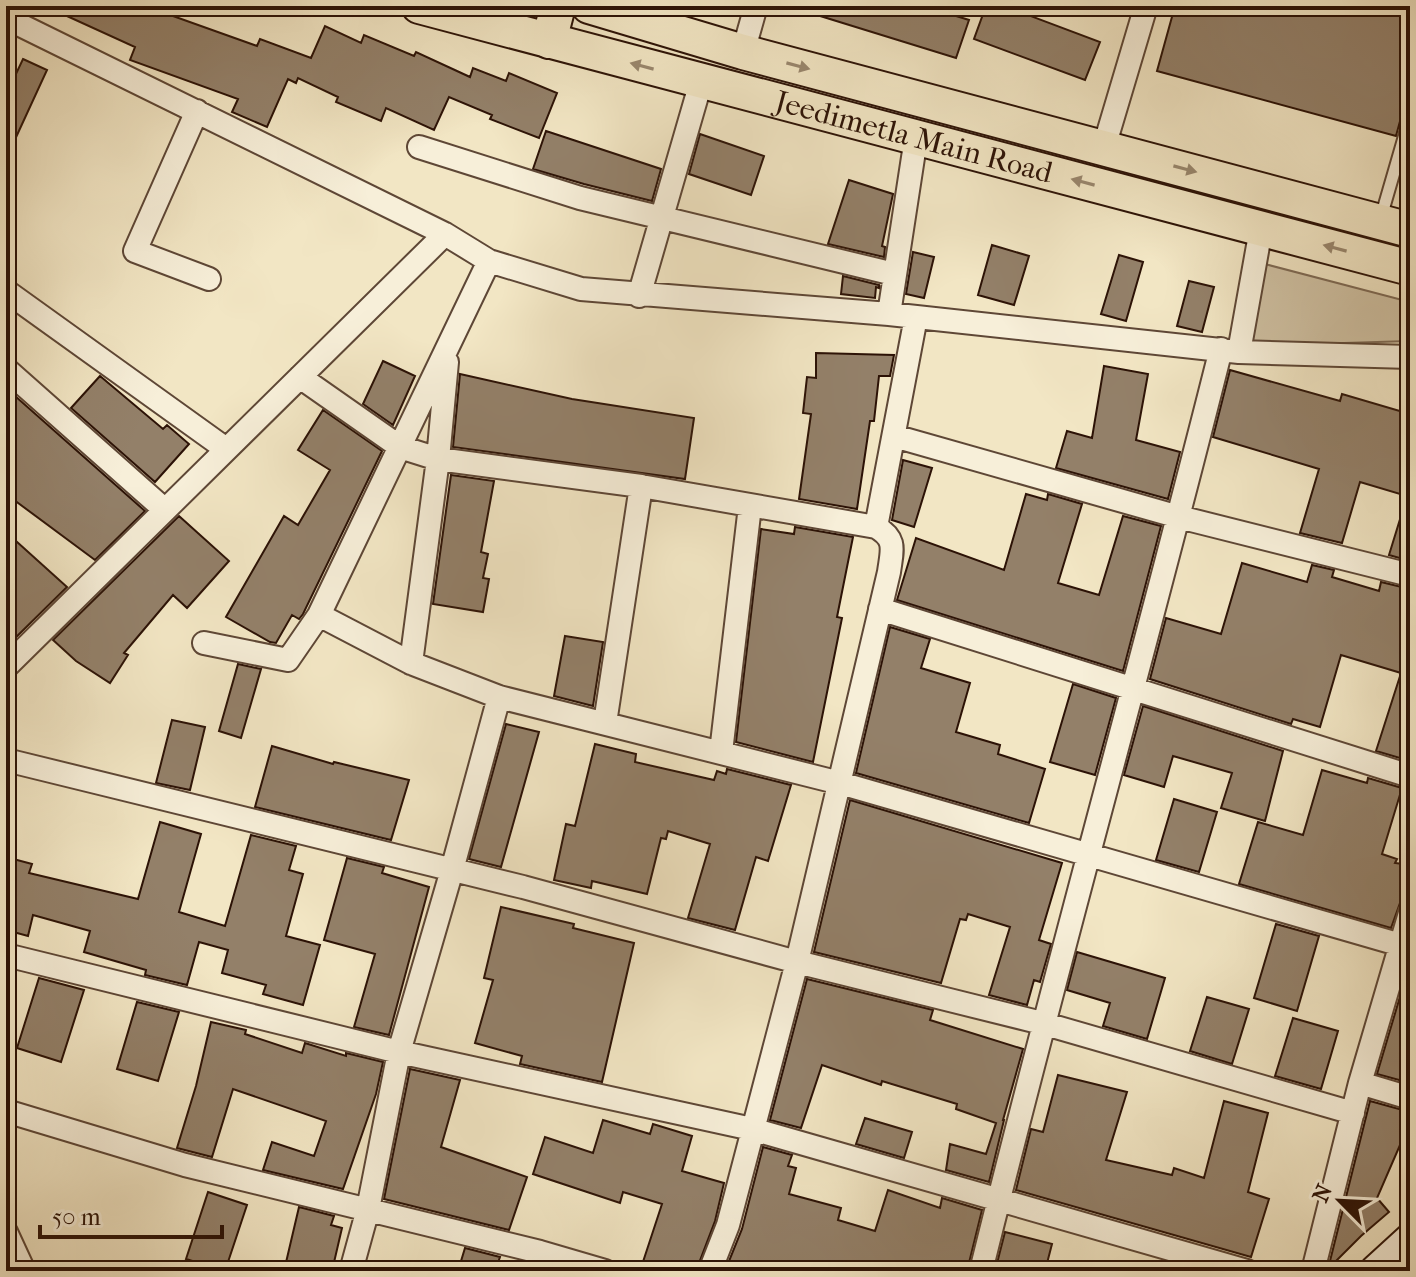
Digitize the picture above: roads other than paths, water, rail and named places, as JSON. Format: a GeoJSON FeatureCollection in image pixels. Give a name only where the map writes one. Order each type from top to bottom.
{"type":"FeatureCollection","features":[{"type":"Feature","properties":{"kind":"main road","name":"Jeedimetla Main Road"},"geometry":{"type":"LineString","coordinates":[[419,6],[1410,268]]}},
{"type":"Feature","properties":{"kind":"main road"},"geometry":{"type":"LineString","coordinates":[[549,41],[558,6]]}},
{"type":"Feature","properties":{"kind":"main road","name":"Jeedimetla Main Road"},"geometry":{"type":"LineString","coordinates":[[589,6],[743,52],[1395,226]]}},
{"type":"Feature","properties":{"kind":"main road"},"geometry":{"type":"LineString","coordinates":[[1375,1271],[1410,1239]]}},
{"type":"Feature","properties":{"kind":"street"},"geometry":{"type":"LineString","coordinates":[[743,52],[756,6]]}},
{"type":"Feature","properties":{"kind":"street"},"geometry":{"type":"LineString","coordinates":[[1104,147],[1146,6]]}},
{"type":"Feature","properties":{"kind":"street"},"geometry":{"type":"LineString","coordinates":[[6,18],[445,234],[489,261],[581,289],[889,314],[1230,350],[1410,357]]}},
{"type":"Feature","properties":{"kind":"street"},"geometry":{"type":"LineString","coordinates":[[639,296],[701,82]]}},
{"type":"Feature","properties":{"kind":"street"},"geometry":{"type":"LineString","coordinates":[[197,111],[135,251],[209,279]]}},
{"type":"Feature","properties":{"kind":"street"},"geometry":{"type":"LineString","coordinates":[[889,314],[916,138]]}},
{"type":"Feature","properties":{"kind":"street"},"geometry":{"type":"LineString","coordinates":[[419,147],[580,198],[894,274]]}},
{"type":"Feature","properties":{"kind":"street"},"geometry":{"type":"LineString","coordinates":[[981,1271],[1042,1023],[1179,517],[1230,350],[1261,229]]}},
{"type":"Feature","properties":{"kind":"street"},"geometry":{"type":"LineString","coordinates":[[6,667],[445,234]]}},
{"type":"Feature","properties":{"kind":"street"},"geometry":{"type":"LineString","coordinates":[[204,643],[288,660],[319,615],[489,261]]}},
{"type":"Feature","properties":{"kind":"street"},"geometry":{"type":"LineString","coordinates":[[6,291],[226,449]]}},
{"type":"Feature","properties":{"kind":"street"},"geometry":{"type":"LineString","coordinates":[[876,527],[916,317]]}},
{"type":"Feature","properties":{"kind":"street"},"geometry":{"type":"LineString","coordinates":[[411,663],[438,459],[448,349]]}},
{"type":"Feature","properties":{"kind":"street"},"geometry":{"type":"LineString","coordinates":[[6,369],[165,510]]}},
{"type":"Feature","properties":{"kind":"street"},"geometry":{"type":"LineString","coordinates":[[300,377],[400,447],[438,459],[641,486],[876,527],[888,534],[892,547],[880,609],[797,962],[728,1225],[710,1271]]}},
{"type":"Feature","properties":{"kind":"street"},"geometry":{"type":"LineString","coordinates":[[894,436],[1179,517],[1410,575]]}},
{"type":"Feature","properties":{"kind":"street"},"geometry":{"type":"LineString","coordinates":[[605,723],[641,486]]}},
{"type":"Feature","properties":{"kind":"street"},"geometry":{"type":"LineString","coordinates":[[721,752],[750,506]]}},
{"type":"Feature","properties":{"kind":"street"},"geometry":{"type":"LineString","coordinates":[[880,609],[1410,776]]}},
{"type":"Feature","properties":{"kind":"street"},"geometry":{"type":"LineString","coordinates":[[319,615],[411,663],[499,697],[840,783],[1401,945]]}},
{"type":"Feature","properties":{"kind":"street"},"geometry":{"type":"LineString","coordinates":[[351,1271],[368,1209],[399,1052],[499,697]]}},
{"type":"Feature","properties":{"kind":"street"},"geometry":{"type":"LineString","coordinates":[[6,760],[452,870],[797,962],[1042,1023],[1353,1113]]}},
{"type":"Feature","properties":{"kind":"street"},"geometry":{"type":"LineString","coordinates":[[1313,1271],[1360,1083],[1410,913]]}},
{"type":"Feature","properties":{"kind":"street"},"geometry":{"type":"LineString","coordinates":[[6,955],[399,1052],[752,1129],[1247,1271]]}},
{"type":"Feature","properties":{"kind":"street"},"geometry":{"type":"LineString","coordinates":[[1360,1083],[1410,1098]]}},
{"type":"Feature","properties":{"kind":"street"},"geometry":{"type":"LineString","coordinates":[[6,1111],[185,1165],[605,1271]]}},
{"type":"Feature","properties":{"kind":"street"},"geometry":{"type":"LineString","coordinates":[[6,1232],[24,1271]]}},
{"type":"Feature","properties":{"kind":"lane"},"geometry":{"type":"LineString","coordinates":[[1395,226],[1410,117]]}}]}
